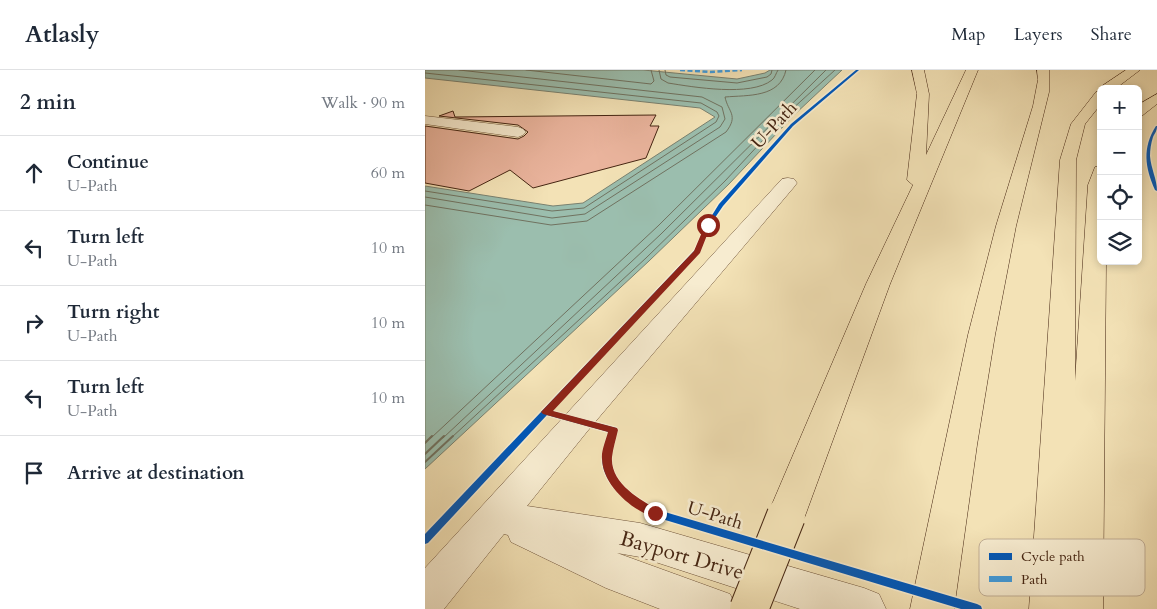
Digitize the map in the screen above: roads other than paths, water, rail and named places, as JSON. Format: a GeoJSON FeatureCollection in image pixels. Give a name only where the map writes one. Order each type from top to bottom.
{"type":"FeatureCollection","features":[{"type":"Feature","properties":{"kind":"highway"},"geometry":{"type":"LineString","coordinates":[[914,200],[923,94],[918,70]]}},
{"type":"Feature","properties":{"kind":"highway"},"geometry":{"type":"LineString","coordinates":[[749,609],[878,284],[972,70]]}},
{"type":"Feature","properties":{"kind":"highway"},"geometry":{"type":"LineString","coordinates":[[932,609],[990,290],[1019,172],[1039,104],[1045,77],[1043,70]]}},
{"type":"Feature","properties":{"kind":"highway"},"geometry":{"type":"LineString","coordinates":[[1112,85],[1134,70]]}},
{"type":"Feature","properties":{"kind":"highway"},"geometry":{"type":"LineString","coordinates":[[1142,109],[1157,98]]}},
{"type":"Feature","properties":{"kind":"highway"},"geometry":{"type":"LineString","coordinates":[[1066,539],[1069,160],[1078,124],[1097,100]]}},
{"type":"Feature","properties":{"kind":"highway"},"geometry":{"type":"LineString","coordinates":[[1071,539],[1097,195],[1100,175]]}},
{"type":"Feature","properties":{"kind":"street"},"geometry":{"type":"LineString","coordinates":[[425,120],[519,132]]}},
{"type":"Feature","properties":{"kind":"street"},"geometry":{"type":"LineString","coordinates":[[425,599],[788,182]]}},
{"type":"Feature","properties":{"kind":"street","name":"Bayport Drive"},"geometry":{"type":"LineString","coordinates":[[497,517],[621,575],[715,609]]}},
{"type":"Feature","properties":{"kind":"street","name":"Bayport Drive"},"geometry":{"type":"LineString","coordinates":[[497,517],[640,540],[864,609]]}},
{"type":"Feature","properties":{"kind":"water"},"geometry":{"type":"Polygon","coordinates":[[[425,70],[643,70],[737,79],[765,73],[770,70],[842,70],[794,115],[729,184],[649,261],[425,469],[425,186],[553,206],[583,203],[715,117],[700,108],[425,78],[425,70]]]}}]}
